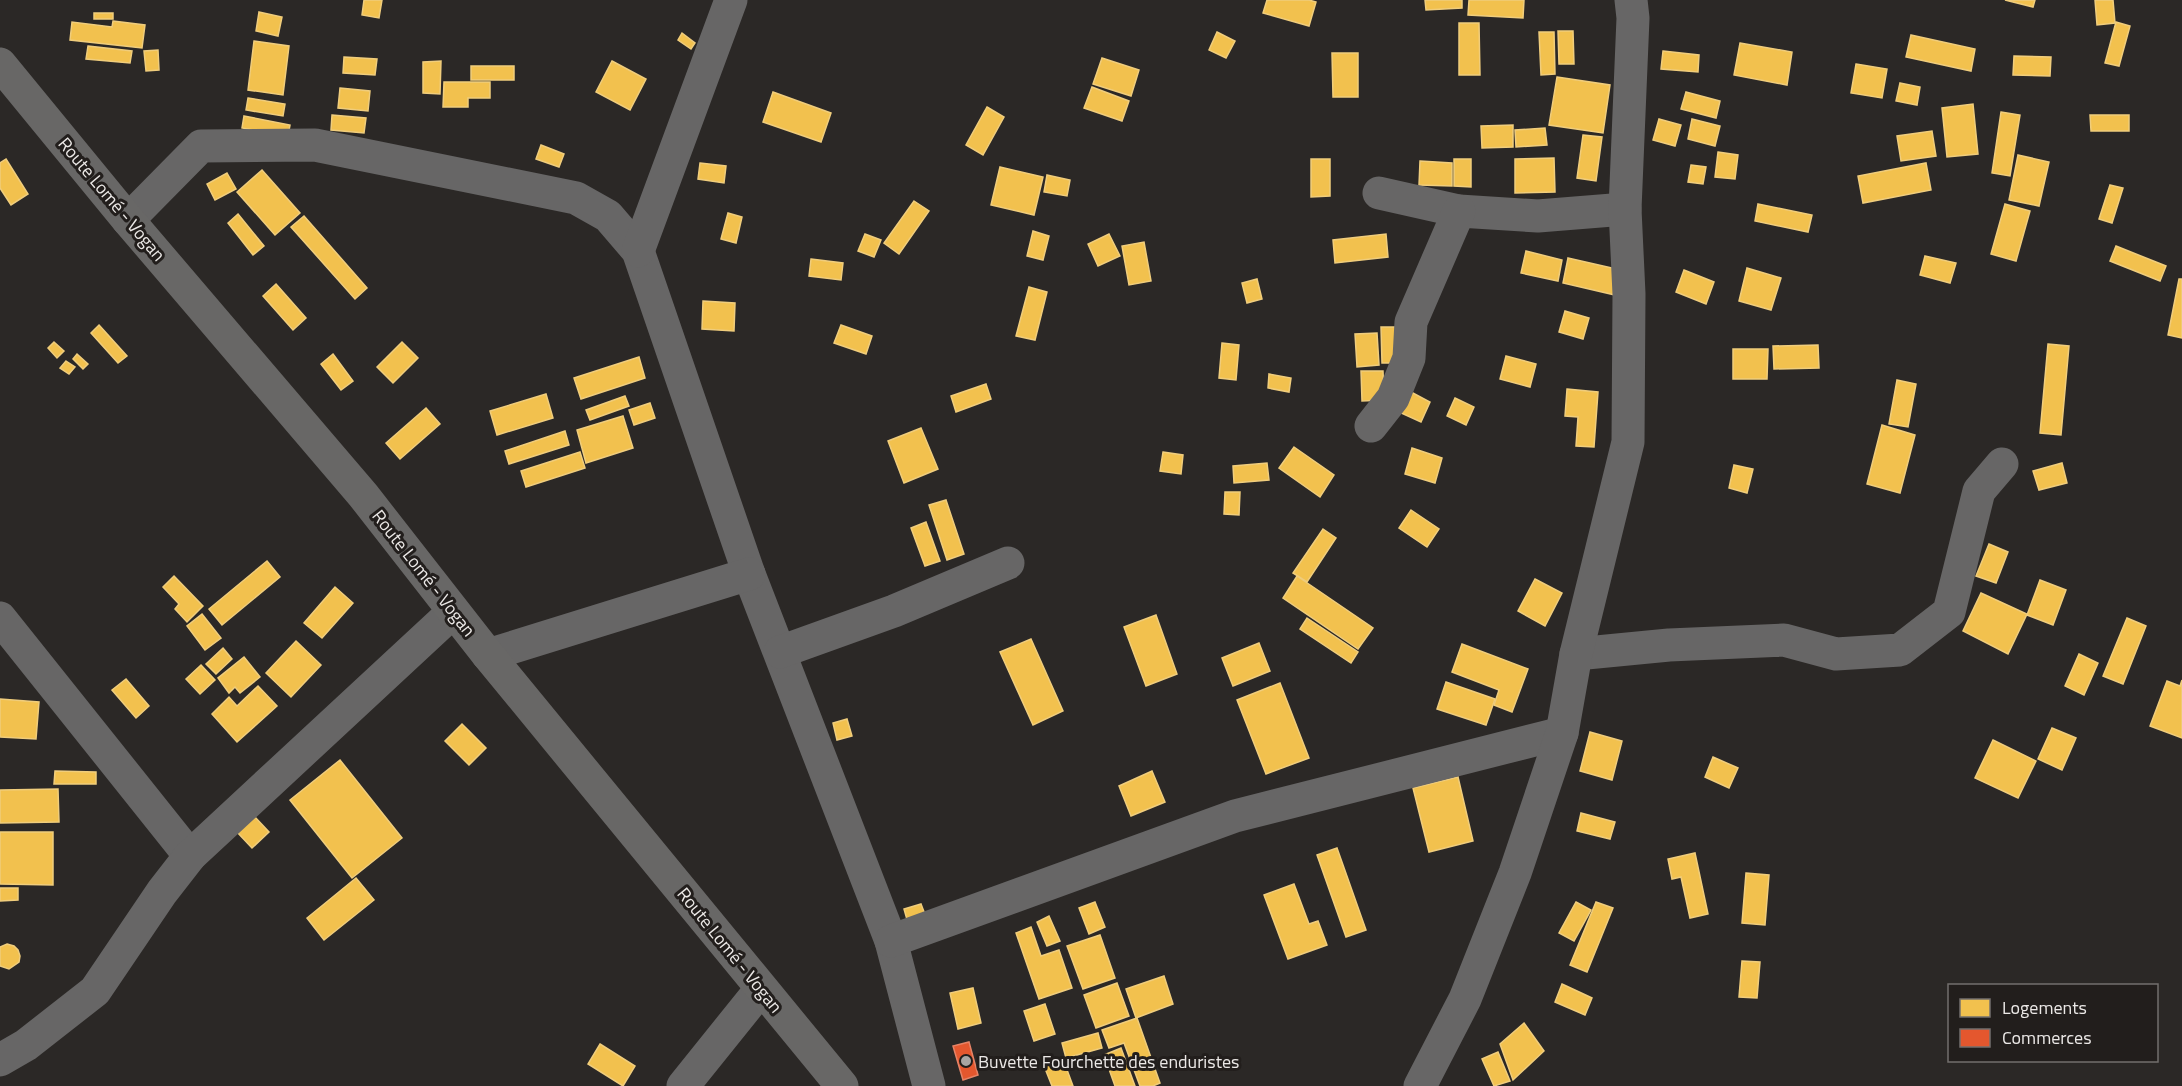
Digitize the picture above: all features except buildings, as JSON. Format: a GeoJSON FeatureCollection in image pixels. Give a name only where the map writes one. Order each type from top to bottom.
{"type":"FeatureCollection","features":[{"type":"Feature","properties":{"kind":"main road","name":"Route Lomé - Vogan"},"geometry":{"type":"LineString","coordinates":[[0,64],[128,220],[363,495],[453,612],[842,1086]]}},
{"type":"Feature","properties":{"kind":"street"},"geometry":{"type":"LineString","coordinates":[[638,251],[731,0]]}},
{"type":"Feature","properties":{"kind":"street"},"geometry":{"type":"LineString","coordinates":[[1420,1086],[1469,988],[1515,873],[1562,733],[1576,654],[1628,442],[1629,294],[1625,209],[1633,18],[1631,0]]}},
{"type":"Feature","properties":{"kind":"street"},"geometry":{"type":"LineString","coordinates":[[128,220],[201,146],[315,145],[576,198],[608,216],[638,251],[749,574],[891,941],[928,1086]]}},
{"type":"Feature","properties":{"kind":"street"},"geometry":{"type":"LineString","coordinates":[[1378,193],[1459,211],[1538,216],[1625,209]]}},
{"type":"Feature","properties":{"kind":"street"},"geometry":{"type":"LineString","coordinates":[[1371,426],[1393,398],[1409,358],[1412,322],[1459,211]]}},
{"type":"Feature","properties":{"kind":"street"},"geometry":{"type":"LineString","coordinates":[[1576,654],[1669,645],[1784,640],[1836,654],[1900,650],[1949,612],[1979,491],[2002,464]]}},
{"type":"Feature","properties":{"kind":"street"},"geometry":{"type":"LineString","coordinates":[[780,652],[894,611],[1008,563]]}},
{"type":"Feature","properties":{"kind":"street"},"geometry":{"type":"LineString","coordinates":[[488,655],[749,574]]}},
{"type":"Feature","properties":{"kind":"street"},"geometry":{"type":"LineString","coordinates":[[0,1060],[26,1045],[95,990],[162,892],[190,856],[453,612]]}},
{"type":"Feature","properties":{"kind":"street"},"geometry":{"type":"LineString","coordinates":[[0,618],[190,856]]}},
{"type":"Feature","properties":{"kind":"street"},"geometry":{"type":"LineString","coordinates":[[891,941],[1235,816],[1562,733]]}},
{"type":"Feature","properties":{"kind":"street"},"geometry":{"type":"LineString","coordinates":[[683,1086],[762,989]]}},
{"type":"Feature","properties":{"kind":"place","name":"Buvette Fourchette des enduristes"},"geometry":{"type":"Point","coordinates":[966,1061]}}]}
